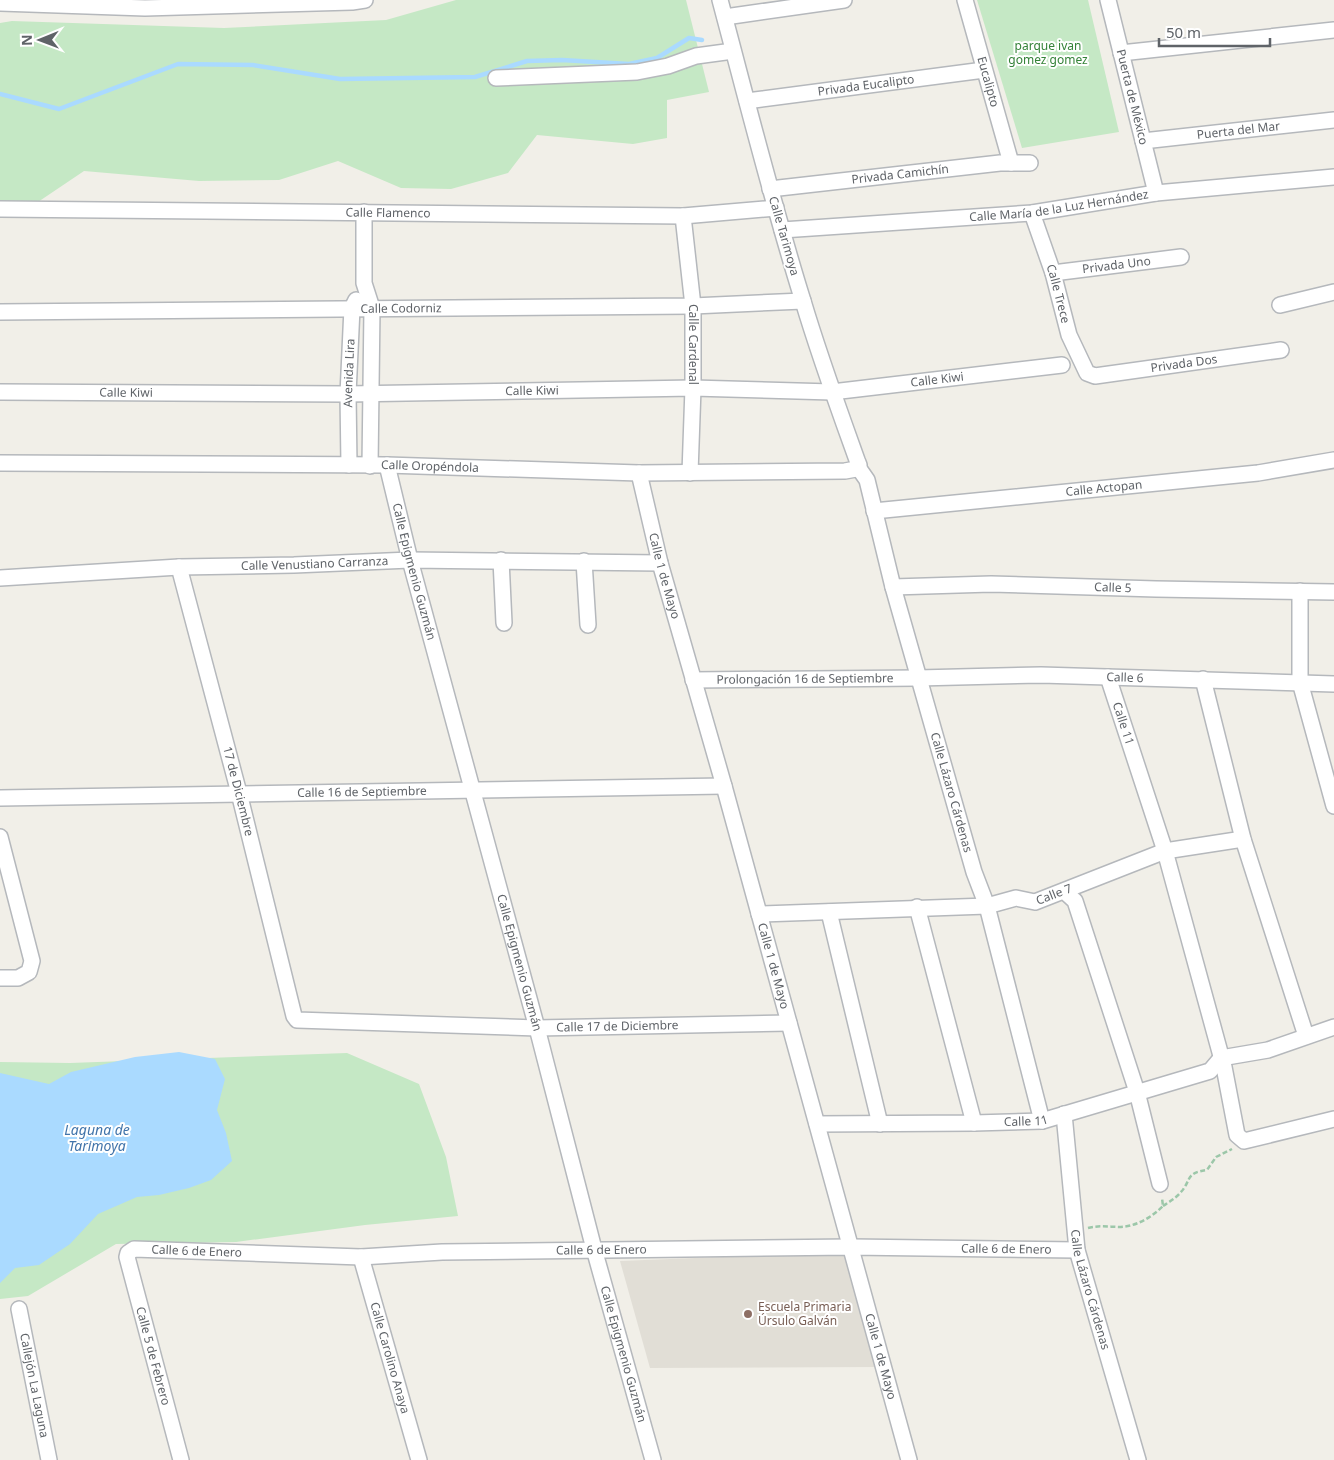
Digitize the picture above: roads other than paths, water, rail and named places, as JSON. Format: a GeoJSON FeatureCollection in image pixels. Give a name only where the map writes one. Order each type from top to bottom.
{"type":"FeatureCollection","features":[{"type":"Feature","properties":{"kind":"street","name":"Calle Tarimoya"},"geometry":{"type":"LineString","coordinates":[[720,0],[782,230],[832,392],[857,460],[857,468]]}},
{"type":"Feature","properties":{"kind":"street"},"geometry":{"type":"LineString","coordinates":[[724,17],[844,0]]}},
{"type":"Feature","properties":{"kind":"street","name":"Eucalipto"},"geometry":{"type":"LineString","coordinates":[[965,0],[1011,163]]}},
{"type":"Feature","properties":{"kind":"street","name":"Puerta de México"},"geometry":{"type":"LineString","coordinates":[[1108,0],[1156,193]]}},
{"type":"Feature","properties":{"kind":"street"},"geometry":{"type":"LineString","coordinates":[[0,3],[145,4],[356,1]]}},
{"type":"Feature","properties":{"kind":"street"},"geometry":{"type":"LineString","coordinates":[[1121,53],[1334,30]]}},
{"type":"Feature","properties":{"kind":"street"},"geometry":{"type":"LineString","coordinates":[[496,78],[637,72],[668,66],[696,56],[734,51]]}},
{"type":"Feature","properties":{"kind":"street","name":"Privada Eucalipto"},"geometry":{"type":"LineString","coordinates":[[747,101],[984,70]]}},
{"type":"Feature","properties":{"kind":"street","name":"Puerta del Mar"},"geometry":{"type":"LineString","coordinates":[[1143,141],[1334,120]]}},
{"type":"Feature","properties":{"kind":"street","name":"Privada Camichín"},"geometry":{"type":"LineString","coordinates":[[770,189],[1000,162],[1030,163]]}},
{"type":"Feature","properties":{"kind":"street","name":"Calle María de la Luz Hernández"},"geometry":{"type":"LineString","coordinates":[[782,230],[1032,213],[1156,193],[1334,177]]}},
{"type":"Feature","properties":{"kind":"street","name":"Calle Flamenco"},"geometry":{"type":"LineString","coordinates":[[0,209],[683,216],[776,208]]}},
{"type":"Feature","properties":{"kind":"street","name":"Avenida Lira"},"geometry":{"type":"LineString","coordinates":[[364,212],[364,283],[372,308],[370,466]]}},
{"type":"Feature","properties":{"kind":"street","name":"Calle Trece"},"geometry":{"type":"LineString","coordinates":[[1032,213],[1053,273],[1070,335],[1087,373]]}},
{"type":"Feature","properties":{"kind":"street","name":"Calle Cardenal"},"geometry":{"type":"LineString","coordinates":[[683,216],[693,306],[690,473]]}},
{"type":"Feature","properties":{"kind":"street","name":"Privada Uno"},"geometry":{"type":"LineString","coordinates":[[1053,273],[1181,257]]}},
{"type":"Feature","properties":{"kind":"street","name":"Avenida Lira"},"geometry":{"type":"LineString","coordinates":[[350,465],[348,394],[352,308],[364,283]]}},
{"type":"Feature","properties":{"kind":"street"},"geometry":{"type":"LineString","coordinates":[[1280,305],[1334,292]]}},
{"type":"Feature","properties":{"kind":"street","name":"Calle Codorniz"},"geometry":{"type":"LineString","coordinates":[[0,312],[693,306],[803,301]]}},
{"type":"Feature","properties":{"kind":"street","name":"Privada Dos"},"geometry":{"type":"LineString","coordinates":[[1087,373],[1094,376],[1281,350]]}},
{"type":"Feature","properties":{"kind":"street","name":"Calle Kiwi"},"geometry":{"type":"LineString","coordinates":[[0,392],[348,394],[693,388],[832,392],[1062,365]]}},
{"type":"Feature","properties":{"kind":"street","name":"Calle Actopan"},"geometry":{"type":"LineString","coordinates":[[874,511],[1258,473],[1334,460]]}},
{"type":"Feature","properties":{"kind":"street","name":"Calle Oropéndola"},"geometry":{"type":"LineString","coordinates":[[0,463],[387,465],[638,474],[845,471],[857,468]]}},
{"type":"Feature","properties":{"kind":"street","name":"Calle Epigmenio Guzmán"},"geometry":{"type":"LineString","coordinates":[[387,465],[410,560],[537,1028],[594,1249],[653,1460]]}},
{"type":"Feature","properties":{"kind":"street","name":"Calle Lázaro Cárdenas"},"geometry":{"type":"LineString","coordinates":[[857,468],[867,480],[893,587],[918,678],[974,872],[987,906],[1042,1121]]}},
{"type":"Feature","properties":{"kind":"street","name":"Calle 1 de Mayo"},"geometry":{"type":"LineString","coordinates":[[638,474],[660,563],[724,786],[908,1460]]}},
{"type":"Feature","properties":{"kind":"street","name":"Calle Venustiano Carranza"},"geometry":{"type":"LineString","coordinates":[[0,578],[179,567],[410,560],[660,563]]}},
{"type":"Feature","properties":{"kind":"street"},"geometry":{"type":"LineString","coordinates":[[501,560],[504,623]]}},
{"type":"Feature","properties":{"kind":"street"},"geometry":{"type":"LineString","coordinates":[[584,561],[588,625]]}},
{"type":"Feature","properties":{"kind":"street","name":"17 de Diciembre"},"geometry":{"type":"LineString","coordinates":[[179,567],[239,793],[295,1018]]}},
{"type":"Feature","properties":{"kind":"street","name":"Calle 5"},"geometry":{"type":"LineString","coordinates":[[893,587],[991,584],[1334,592]]}},
{"type":"Feature","properties":{"kind":"street"},"geometry":{"type":"LineString","coordinates":[[1300,591],[1300,682],[1334,806]]}},
{"type":"Feature","properties":{"kind":"street","name":"Calle 6"},"geometry":{"type":"LineString","coordinates":[[918,678],[1041,675],[1334,684]]}},
{"type":"Feature","properties":{"kind":"street","name":"Calle 11"},"geometry":{"type":"LineString","coordinates":[[1108,677],[1165,851],[1221,1058],[1238,1134],[1244,1141],[1334,1119]]}},
{"type":"Feature","properties":{"kind":"street","name":"Prolongación 16 de Septiembre"},"geometry":{"type":"LineString","coordinates":[[693,680],[918,678]]}},
{"type":"Feature","properties":{"kind":"street"},"geometry":{"type":"LineString","coordinates":[[1203,679],[1243,839],[1306,1036]]}},
{"type":"Feature","properties":{"kind":"street","name":"Calle 16 de Septiembre"},"geometry":{"type":"LineString","coordinates":[[0,798],[724,786]]}},
{"type":"Feature","properties":{"kind":"street"},"geometry":{"type":"LineString","coordinates":[[0,837],[6,886],[32,961],[29,972],[18,978],[0,978]]}},
{"type":"Feature","properties":{"kind":"street","name":"Calle 7"},"geometry":{"type":"LineString","coordinates":[[759,914],[987,906],[1016,898],[1035,902],[1165,851],[1243,839]]}},
{"type":"Feature","properties":{"kind":"street"},"geometry":{"type":"LineString","coordinates":[[974,872],[996,894],[1016,898]]}},
{"type":"Feature","properties":{"kind":"street"},"geometry":{"type":"LineString","coordinates":[[1064,891],[1075,901],[1137,1092],[1160,1184]]}},
{"type":"Feature","properties":{"kind":"street"},"geometry":{"type":"LineString","coordinates":[[917,908],[974,1123]]}},
{"type":"Feature","properties":{"kind":"street"},"geometry":{"type":"LineString","coordinates":[[828,912],[880,1124]]}},
{"type":"Feature","properties":{"kind":"street","name":"Calle 17 de Diciembre"},"geometry":{"type":"LineString","coordinates":[[295,1018],[300,1021],[537,1028],[789,1023]]}},
{"type":"Feature","properties":{"kind":"street"},"geometry":{"type":"LineString","coordinates":[[1225,1074],[1210,1071],[1221,1058],[1268,1050],[1334,1027]]}},
{"type":"Feature","properties":{"kind":"street","name":"Calle 11"},"geometry":{"type":"LineString","coordinates":[[817,1124],[1042,1121],[1210,1071]]}},
{"type":"Feature","properties":{"kind":"street","name":"Calle Lázaro Cárdenas"},"geometry":{"type":"LineString","coordinates":[[1064,1114],[1076,1244],[1138,1460]]}},
{"type":"Feature","properties":{"kind":"street","name":"Calle 6 de Enero"},"geometry":{"type":"LineString","coordinates":[[128,1253],[134,1249],[361,1257],[442,1252],[594,1249],[1076,1244]]}},
{"type":"Feature","properties":{"kind":"street","name":"Calle 5 de Febrero"},"geometry":{"type":"LineString","coordinates":[[128,1253],[126,1257],[181,1460]]}},
{"type":"Feature","properties":{"kind":"street","name":"Calle Carolino Anaya"},"geometry":{"type":"LineString","coordinates":[[361,1257],[419,1460]]}},
{"type":"Feature","properties":{"kind":"street","name":"Callejón La Laguna"},"geometry":{"type":"LineString","coordinates":[[19,1309],[49,1460]]}},
{"type":"Feature","properties":{"kind":"water","name":"Laguna de Tarimoya"},"geometry":{"type":"Polygon","coordinates":[[[179,1052],[215,1059],[225,1079],[217,1110],[226,1133],[232,1161],[211,1180],[189,1188],[159,1195],[137,1197],[98,1214],[70,1244],[39,1265],[15,1268],[0,1283],[0,1073],[49,1084],[71,1072],[135,1057],[179,1052]]]}},
{"type":"Feature","properties":{"kind":"waterway"},"geometry":{"type":"LineString","coordinates":[[0,94],[59,109],[178,64],[253,65],[340,79],[475,77],[527,61],[562,60],[629,64],[657,58],[689,38],[702,40]]}},
{"type":"Feature","properties":{"kind":"place","name":"Escuela Primaria Úrsulo Galván"},"geometry":{"type":"Point","coordinates":[748,1314]}},
{"type":"Feature","properties":{"kind":"park label","name":"parque ivan gomez gomez"},"geometry":{"type":"Point","coordinates":[1048,53]}}]}
